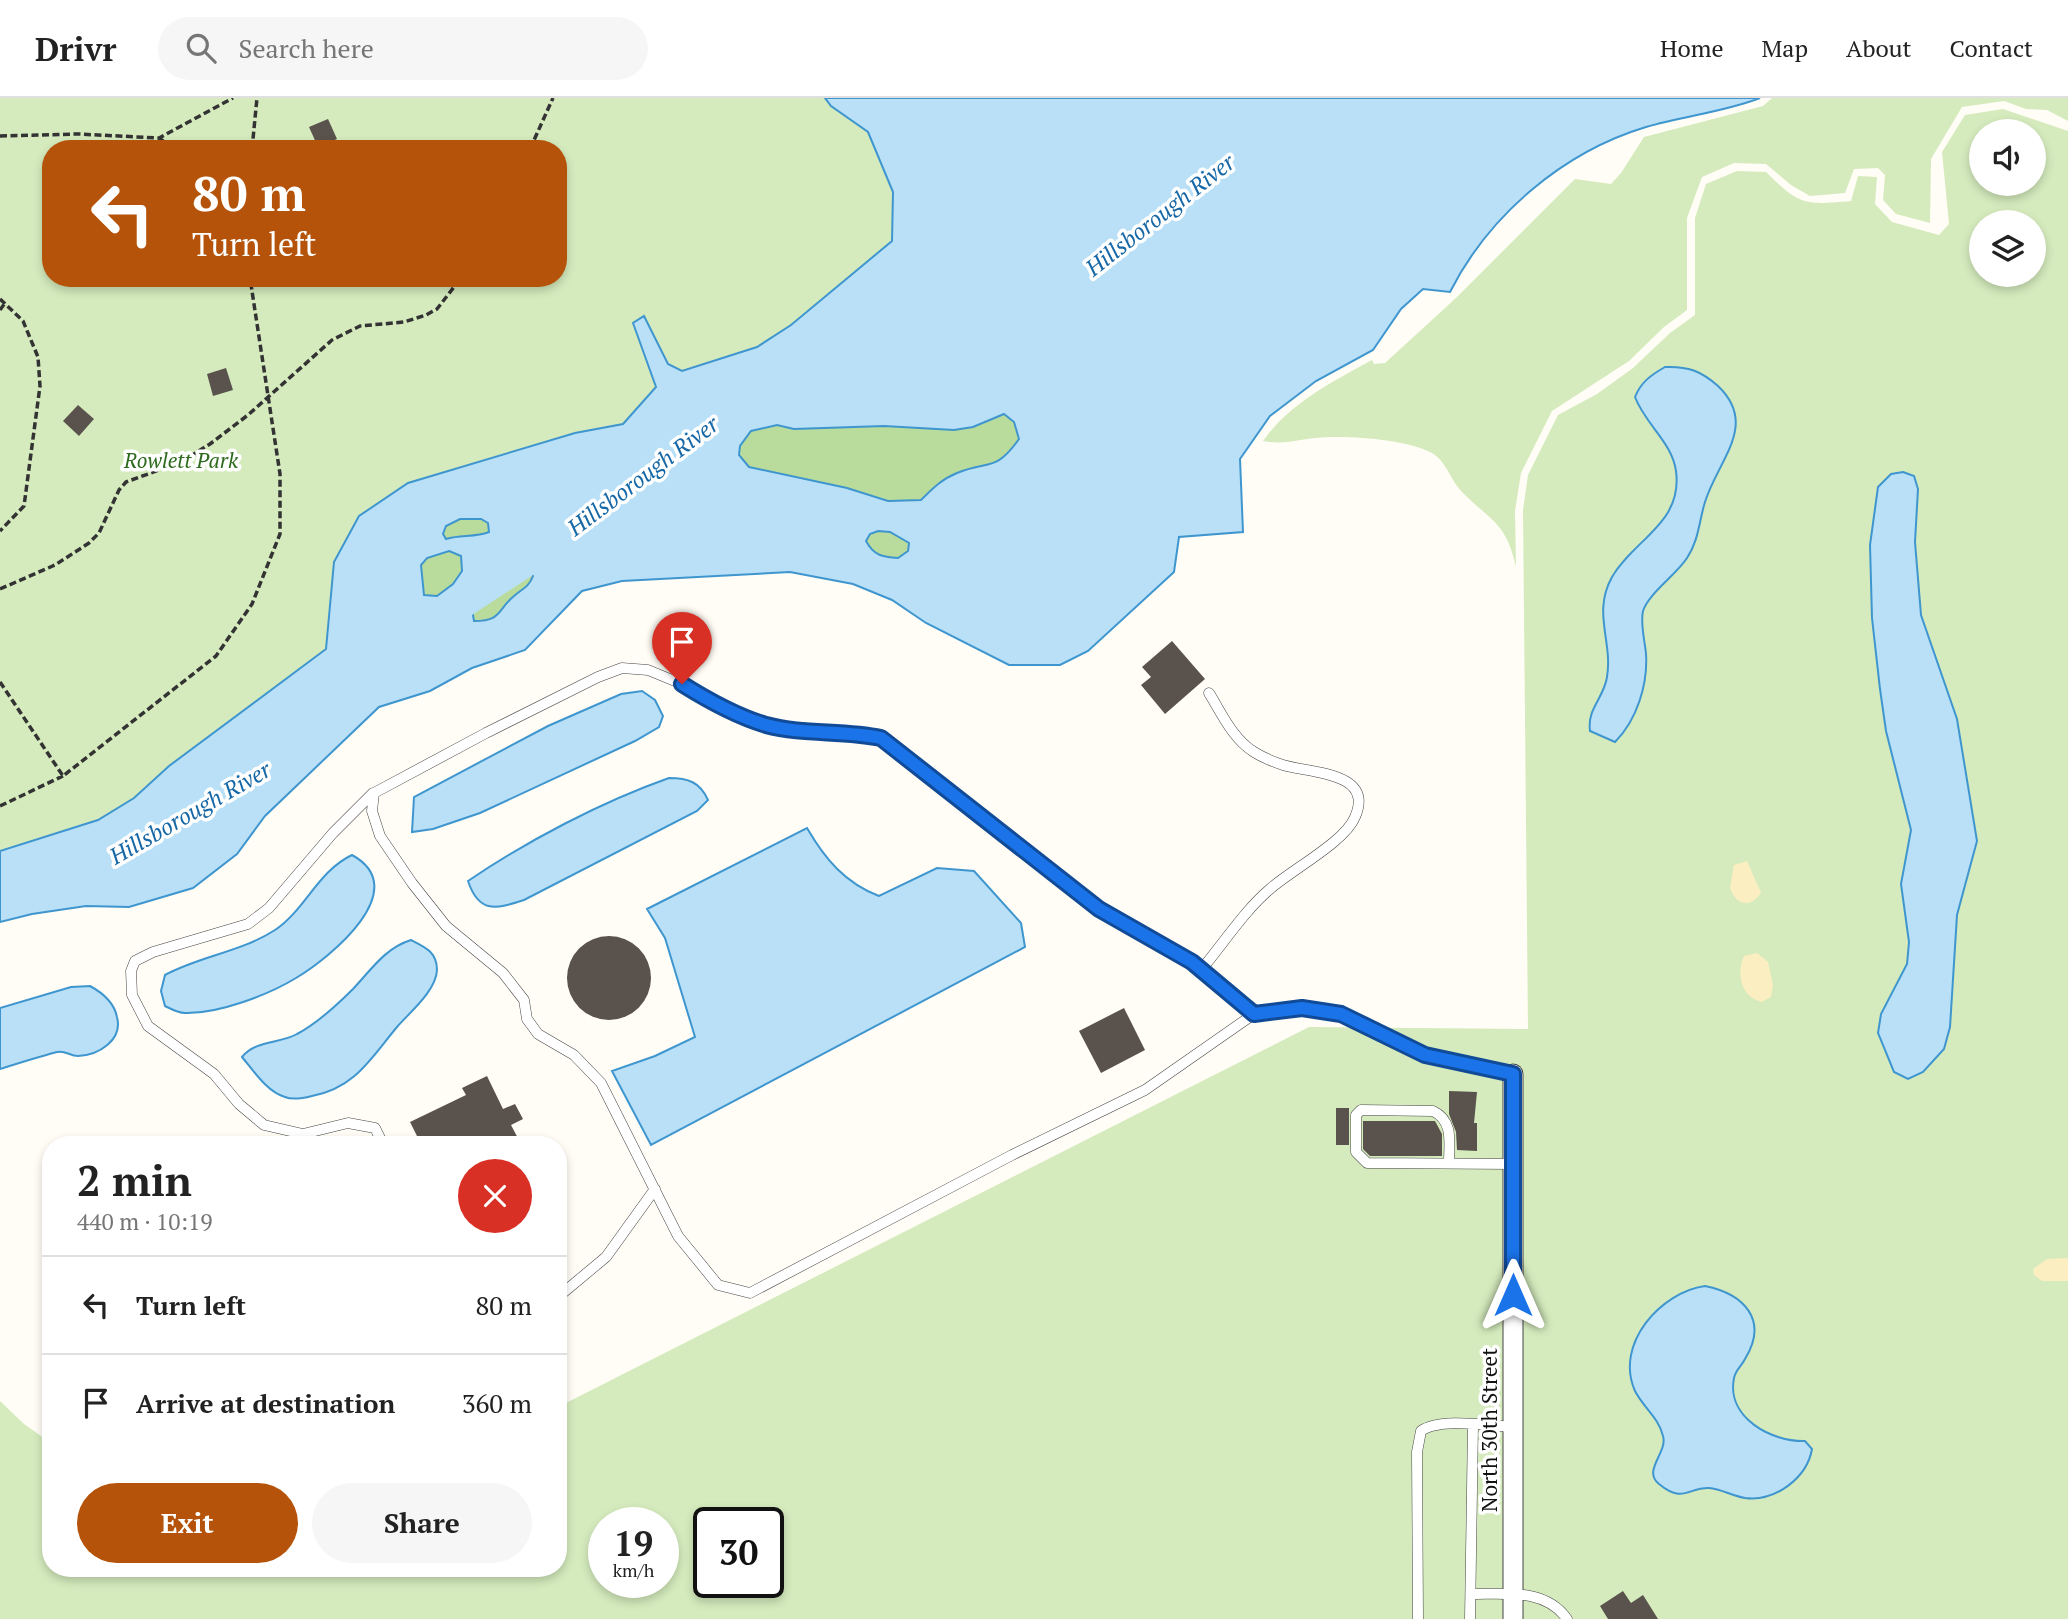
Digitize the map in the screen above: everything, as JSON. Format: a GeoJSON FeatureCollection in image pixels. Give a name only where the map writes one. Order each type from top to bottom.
{"type":"FeatureCollection","features":[{"type":"Feature","properties":{"kind":"street","name":"North 30th Street"},"geometry":{"type":"LineString","coordinates":[[1513,1074],[1513,1619]]}},
{"type":"Feature","properties":{"kind":"lane"},"geometry":{"type":"LineString","coordinates":[[379,1136],[375,1128],[348,1123],[303,1134],[264,1125],[239,1104],[214,1074],[148,1026],[132,995],[131,971],[135,961],[153,952],[248,924],[269,908],[333,833],[374,793],[486,733],[598,677],[622,668],[648,670],[682,684],[719,707],[766,725],[857,733],[881,738],[1099,909],[1201,970],[1254,1014]]}},
{"type":"Feature","properties":{"kind":"lane"},"geometry":{"type":"LineString","coordinates":[[1201,970],[1269,890],[1353,823],[1358,804],[1351,787],[1336,775],[1283,765],[1254,753],[1239,741],[1209,693]]}},
{"type":"Feature","properties":{"kind":"lane"},"geometry":{"type":"LineString","coordinates":[[374,793],[372,811],[380,836],[412,884],[446,926],[503,973],[524,1000],[527,1019],[538,1034],[574,1055],[601,1083],[678,1236],[718,1285],[750,1293],[1012,1155],[1145,1090],[1254,1014],[1302,1008],[1341,1014],[1425,1055],[1513,1074]]}},
{"type":"Feature","properties":{"kind":"lane"},"geometry":{"type":"LineString","coordinates":[[1449,1163],[1449,1126],[1443,1116],[1433,1111],[1361,1110],[1356,1115],[1356,1152],[1362,1161],[1367,1163],[1513,1164]]}},
{"type":"Feature","properties":{"kind":"lane"},"geometry":{"type":"LineString","coordinates":[[567,1290],[606,1257],[655,1189]]}},
{"type":"Feature","properties":{"kind":"lane"},"geometry":{"type":"LineString","coordinates":[[1470,1619],[1472,1425]]}},
{"type":"Feature","properties":{"kind":"lane"},"geometry":{"type":"LineString","coordinates":[[1418,1619],[1417,1452],[1422,1431],[1428,1426],[1513,1427]]}},
{"type":"Feature","properties":{"kind":"lane"},"geometry":{"type":"LineString","coordinates":[[1471,1594],[1513,1594],[1540,1598],[1559,1608],[1567,1619]]}},
{"type":"Feature","properties":{"kind":"path"},"geometry":{"type":"LineString","coordinates":[[0,136],[78,134],[159,138],[233,98]]}},
{"type":"Feature","properties":{"kind":"path"},"geometry":{"type":"LineString","coordinates":[[254,140],[257,98]]}},
{"type":"Feature","properties":{"kind":"path"},"geometry":{"type":"LineString","coordinates":[[534,140],[553,98]]}},
{"type":"Feature","properties":{"kind":"path"},"geometry":{"type":"LineString","coordinates":[[0,806],[63,776],[216,656],[252,604],[280,534],[280,474],[251,287]]}},
{"type":"Feature","properties":{"kind":"path"},"geometry":{"type":"LineString","coordinates":[[0,589],[36,575],[89,543],[99,533],[119,490],[126,482],[181,462],[230,429],[318,351],[347,331],[360,326],[404,322],[426,315],[437,309],[454,287]]}},
{"type":"Feature","properties":{"kind":"path"},"geometry":{"type":"LineString","coordinates":[[0,299],[23,321],[38,357],[40,386],[24,506],[0,531]]}},
{"type":"Feature","properties":{"kind":"path"},"geometry":{"type":"LineString","coordinates":[[0,310],[5,303]]}},
{"type":"Feature","properties":{"kind":"path"},"geometry":{"type":"LineString","coordinates":[[0,682],[63,776]]}},
{"type":"Feature","properties":{"kind":"green space","name":"Rowlett Park"},"geometry":{"type":"Polygon","coordinates":[[[0,98],[825,98],[831,106],[868,132],[893,192],[892,241],[791,325],[757,347],[682,371],[669,364],[644,316],[634,322],[656,387],[623,424],[575,433],[502,456],[330,599],[330,626],[326,649],[169,766],[134,798],[98,820],[0,851],[0,98]]]}},
{"type":"Feature","properties":{"kind":"green space"},"geometry":{"type":"Polygon","coordinates":[[[1772,98],[2068,98],[2068,121],[2047,110],[2026,109],[2004,101],[1962,107],[1931,159],[1930,223],[1896,214],[1883,200],[1885,175],[1878,168],[1854,169],[1845,193],[1810,196],[1791,185],[1766,164],[1734,163],[1702,177],[1687,218],[1687,310],[1664,327],[1629,361],[1552,411],[1521,473],[1515,511],[1516,567],[1502,531],[1461,491],[1441,460],[1432,453],[1407,444],[1359,438],[1263,441],[1286,415],[1313,394],[1372,360],[1374,364],[1385,363],[1456,298],[1575,179],[1611,184],[1644,137],[1763,106],[1772,98]]]}},
{"type":"Feature","properties":{"kind":"green space"},"geometry":{"type":"Polygon","coordinates":[[[2003,109],[2033,119],[1969,119],[1969,196],[2046,196],[2046,124],[2068,131],[2068,1619],[0,1619],[0,1401],[42,1437],[42,1577],[567,1577],[567,1402],[1309,1027],[1528,1029],[1523,510],[1528,475],[1558,415],[1597,394],[1633,368],[1670,333],[1695,315],[1695,218],[1706,184],[1737,171],[1766,172],[1796,197],[1813,203],[1823,203],[1851,201],[1858,176],[1877,177],[1875,204],[1892,222],[1939,235],[1949,224],[1942,152],[1965,115],[2003,109]]]}},
{"type":"Feature","properties":{"kind":"green space"},"geometry":{"type":"Polygon","coordinates":[[[1004,414],[1014,422],[1019,439],[1008,455],[988,467],[960,472],[938,483],[921,500],[888,501],[847,488],[749,467],[739,455],[740,446],[751,431],[777,425],[795,429],[852,426],[973,427],[1004,414]]]}},
{"type":"Feature","properties":{"kind":"green space"},"geometry":{"type":"Polygon","coordinates":[[[460,519],[481,519],[488,523],[489,532],[446,539],[443,534],[446,526],[460,519]]]}},
{"type":"Feature","properties":{"kind":"green space"},"geometry":{"type":"Polygon","coordinates":[[[878,531],[890,532],[909,543],[908,551],[899,558],[876,553],[866,541],[870,534],[878,531]]]}},
{"type":"Feature","properties":{"kind":"green space"},"geometry":{"type":"Polygon","coordinates":[[[449,551],[461,555],[462,571],[453,584],[437,596],[424,596],[420,565],[427,558],[449,551]]]}},
{"type":"Feature","properties":{"kind":"green space"},"geometry":{"type":"Polygon","coordinates":[[[515,567],[529,567],[533,576],[529,583],[494,617],[474,621],[474,601],[482,586],[515,567]]]}},
{"type":"Feature","properties":{"kind":"sand"},"geometry":{"type":"Polygon","coordinates":[[[1747,861],[1761,893],[1752,901],[1744,903],[1736,898],[1730,888],[1734,865],[1747,861]]]}},
{"type":"Feature","properties":{"kind":"sand"},"geometry":{"type":"Polygon","coordinates":[[[1757,953],[1768,962],[1773,985],[1771,997],[1762,1002],[1745,990],[1740,970],[1744,956],[1757,953]]]}},
{"type":"Feature","properties":{"kind":"sand"},"geometry":{"type":"Polygon","coordinates":[[[2068,1258],[2068,1281],[2042,1281],[2034,1275],[2033,1269],[2047,1259],[2068,1258]]]}},
{"type":"Feature","properties":{"kind":"water"},"geometry":{"type":"Polygon","coordinates":[[[825,98],[1760,98],[1646,127],[1615,138],[1586,152],[1532,190],[1485,237],[1450,292],[1423,289],[1401,309],[1373,350],[1316,381],[1270,416],[1240,459],[1243,532],[1179,537],[1174,572],[1088,651],[1060,665],[1009,665],[926,623],[892,600],[853,584],[790,572],[622,581],[582,591],[525,650],[472,668],[430,691],[379,707],[265,816],[237,854],[193,888],[129,907],[86,906],[0,922],[0,851],[98,820],[134,798],[169,766],[326,649],[334,562],[359,516],[408,483],[575,433],[623,424],[656,387],[633,323],[644,316],[668,364],[682,371],[757,347],[791,325],[892,241],[893,192],[868,132],[831,106],[825,98]],[[1004,414],[973,427],[954,430],[884,426],[794,429],[777,425],[751,431],[740,446],[739,455],[749,467],[847,488],[888,501],[921,500],[952,475],[991,464],[1004,457],[1019,439],[1014,422],[1004,414]],[[460,519],[446,526],[443,534],[446,539],[489,532],[488,523],[481,519],[460,519]],[[878,531],[870,534],[866,541],[879,555],[898,558],[908,551],[909,543],[890,532],[878,531]],[[449,551],[427,558],[421,565],[424,595],[437,596],[453,584],[462,571],[461,556],[449,551]],[[515,567],[497,575],[477,593],[473,610],[474,621],[490,619],[498,614],[533,576],[529,568],[515,567]]]}},
{"type":"Feature","properties":{"kind":"water"},"geometry":{"type":"Polygon","coordinates":[[[1665,367],[1694,370],[1718,386],[1730,400],[1735,415],[1735,429],[1732,443],[1705,502],[1691,551],[1643,611],[1646,665],[1643,689],[1635,712],[1615,742],[1590,731],[1593,709],[1607,677],[1604,603],[1612,577],[1665,517],[1676,489],[1674,461],[1635,397],[1647,379],[1665,367]]]}},
{"type":"Feature","properties":{"kind":"water"},"geometry":{"type":"Polygon","coordinates":[[[1903,472],[1914,476],[1918,489],[1915,542],[1921,615],[1957,719],[1977,841],[1957,915],[1950,1027],[1944,1049],[1923,1072],[1908,1079],[1894,1072],[1878,1033],[1881,1014],[1907,964],[1909,942],[1901,884],[1911,830],[1886,731],[1872,618],[1870,545],[1878,487],[1891,474],[1903,472]]]}},
{"type":"Feature","properties":{"kind":"water"},"geometry":{"type":"Polygon","coordinates":[[[642,691],[655,700],[663,716],[659,727],[635,741],[480,813],[433,829],[412,832],[414,797],[548,726],[621,694],[642,691]]]}},
{"type":"Feature","properties":{"kind":"water"},"geometry":{"type":"Polygon","coordinates":[[[669,778],[693,782],[708,800],[697,811],[524,900],[497,907],[490,906],[483,904],[472,892],[468,881],[515,851],[591,811],[669,778]]]}},
{"type":"Feature","properties":{"kind":"water"},"geometry":{"type":"Polygon","coordinates":[[[807,828],[837,869],[856,884],[879,896],[937,868],[974,871],[1021,923],[1025,947],[651,1145],[612,1071],[655,1056],[695,1037],[665,938],[647,909],[807,828]]]}},
{"type":"Feature","properties":{"kind":"water"},"geometry":{"type":"Polygon","coordinates":[[[352,855],[369,869],[374,886],[371,903],[360,921],[328,955],[296,978],[242,1002],[212,1010],[185,1013],[165,1006],[161,991],[165,975],[248,944],[275,930],[286,922],[330,871],[352,855]]]}},
{"type":"Feature","properties":{"kind":"water"},"geometry":{"type":"Polygon","coordinates":[[[411,940],[432,954],[437,970],[436,978],[422,1001],[361,1070],[340,1086],[302,1098],[288,1098],[266,1086],[242,1057],[254,1048],[290,1037],[312,1025],[347,995],[386,954],[411,940]]]}},
{"type":"Feature","properties":{"kind":"water"},"geometry":{"type":"Polygon","coordinates":[[[90,986],[107,998],[116,1012],[118,1025],[108,1045],[86,1055],[75,1056],[57,1052],[0,1069],[0,1008],[71,987],[90,986]]]}},
{"type":"Feature","properties":{"kind":"water"},"geometry":{"type":"Polygon","coordinates":[[[1705,1286],[1731,1295],[1741,1302],[1753,1321],[1752,1345],[1734,1378],[1733,1392],[1744,1416],[1766,1432],[1805,1441],[1812,1449],[1809,1460],[1797,1478],[1778,1492],[1767,1496],[1745,1498],[1709,1488],[1680,1494],[1667,1490],[1654,1479],[1654,1467],[1664,1442],[1663,1436],[1635,1391],[1630,1373],[1631,1356],[1636,1339],[1658,1309],[1688,1290],[1705,1286]]]}},
{"type":"Feature","properties":{"kind":"building"},"geometry":{"type":"Polygon","coordinates":[[[328,119],[337,139],[315,140],[309,127],[328,119]]]}},
{"type":"Feature","properties":{"kind":"building"},"geometry":{"type":"Polygon","coordinates":[[[226,368],[233,390],[213,396],[207,374],[226,368]]]}},
{"type":"Feature","properties":{"kind":"building"},"geometry":{"type":"Polygon","coordinates":[[[78,405],[94,419],[79,436],[63,421],[78,405]]]}},
{"type":"Feature","properties":{"kind":"building"},"geometry":{"type":"Polygon","coordinates":[[[1172,641],[1205,679],[1165,714],[1141,685],[1151,677],[1142,667],[1172,641]]]}},
{"type":"Feature","properties":{"kind":"building"},"geometry":{"type":"Polygon","coordinates":[[[601,936],[617,936],[633,943],[644,954],[651,970],[648,994],[639,1008],[617,1020],[601,1020],[585,1013],[574,1002],[567,986],[567,970],[574,954],[585,943],[601,936]]]}},
{"type":"Feature","properties":{"kind":"building"},"geometry":{"type":"Polygon","coordinates":[[[1124,1008],[1145,1050],[1101,1073],[1079,1031],[1124,1008]]]}},
{"type":"Feature","properties":{"kind":"building"},"geometry":{"type":"Polygon","coordinates":[[[487,1076],[503,1109],[515,1104],[523,1119],[511,1125],[517,1136],[417,1136],[410,1122],[466,1095],[462,1088],[487,1076]]]}},
{"type":"Feature","properties":{"kind":"building"},"geometry":{"type":"Polygon","coordinates":[[[1449,1091],[1477,1092],[1474,1123],[1477,1123],[1477,1151],[1457,1150],[1456,1132],[1449,1114],[1449,1091]]]}},
{"type":"Feature","properties":{"kind":"building"},"geometry":{"type":"Polygon","coordinates":[[[1336,1108],[1349,1108],[1349,1145],[1336,1145],[1336,1108]]]}},
{"type":"Feature","properties":{"kind":"building"},"geometry":{"type":"Polygon","coordinates":[[[1363,1121],[1435,1121],[1442,1134],[1442,1156],[1370,1156],[1363,1149],[1363,1121]]]}},
{"type":"Feature","properties":{"kind":"building"},"geometry":{"type":"Polygon","coordinates":[[[1623,1591],[1631,1603],[1643,1595],[1658,1619],[1608,1619],[1600,1606],[1623,1591]]]}},
{"type":"Feature","properties":{"kind":"waterway","name":"Hillsborough River"},"geometry":{"type":"LineString","coordinates":[[440,617],[551,544]]}},
{"type":"Feature","properties":{"kind":"route"},"geometry":{"type":"LineString","coordinates":[[682,684],[719,707],[766,725],[857,733],[881,738],[1099,909],[1192,962],[1254,1014],[1302,1008],[1341,1014],[1425,1055],[1513,1074],[1513,1295]]}}]}
